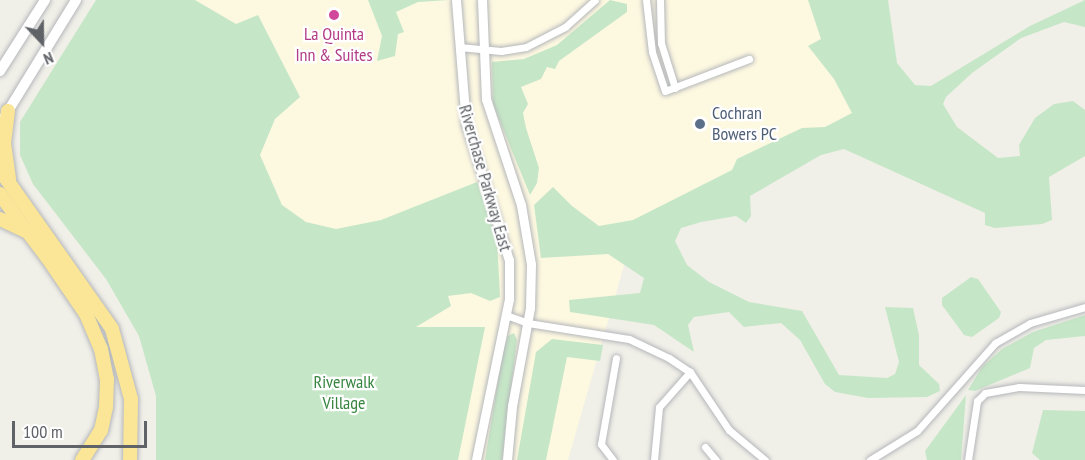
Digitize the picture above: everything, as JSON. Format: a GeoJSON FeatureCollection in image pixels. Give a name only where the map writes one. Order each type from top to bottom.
{"type":"FeatureCollection","features":[{"type":"Feature","properties":{"kind":"highway"},"geometry":{"type":"LineString","coordinates":[[8,111],[4,143],[10,182]]}},
{"type":"Feature","properties":{"kind":"highway"},"geometry":{"type":"LineString","coordinates":[[0,170],[112,329],[131,399],[130,460]]}},
{"type":"Feature","properties":{"kind":"highway"},"geometry":{"type":"LineString","coordinates":[[0,194],[80,304],[103,359],[106,407],[101,430],[82,460]]}},
{"type":"Feature","properties":{"kind":"highway"},"geometry":{"type":"LineString","coordinates":[[0,219],[28,232]]}},
{"type":"Feature","properties":{"kind":"main road"},"geometry":{"type":"LineString","coordinates":[[0,71],[45,0]]}},
{"type":"Feature","properties":{"kind":"main road"},"geometry":{"type":"LineString","coordinates":[[0,124],[76,0]]}},
{"type":"Feature","properties":{"kind":"street","name":"Riverchase Parkway East"},"geometry":{"type":"LineString","coordinates":[[456,0],[466,124],[509,260],[506,315],[482,416],[476,460]]}},
{"type":"Feature","properties":{"kind":"street","name":"Riverchase Parkway East"},"geometry":{"type":"LineString","coordinates":[[482,0],[482,50],[486,99],[527,232],[532,280],[528,323],[512,406],[507,460]]}},
{"type":"Feature","properties":{"kind":"street"},"geometry":{"type":"LineString","coordinates":[[459,47],[482,50],[516,49],[539,42],[565,27],[595,0]]}},
{"type":"Feature","properties":{"kind":"street"},"geometry":{"type":"LineString","coordinates":[[646,0],[652,52],[665,92],[749,59]]}},
{"type":"Feature","properties":{"kind":"street"},"geometry":{"type":"LineString","coordinates":[[660,0],[661,43],[675,88]]}},
{"type":"Feature","properties":{"kind":"street"},"geometry":{"type":"LineString","coordinates":[[870,460],[917,431],[995,343],[1030,323],[1085,307]]}},
{"type":"Feature","properties":{"kind":"street"},"geometry":{"type":"LineString","coordinates":[[506,315],[528,323],[629,339],[690,372],[729,430],[765,460]]}},
{"type":"Feature","properties":{"kind":"street"},"geometry":{"type":"LineString","coordinates":[[613,460],[601,444],[616,358]]}},
{"type":"Feature","properties":{"kind":"street"},"geometry":{"type":"LineString","coordinates":[[654,460],[659,407],[690,372]]}},
{"type":"Feature","properties":{"kind":"street"},"geometry":{"type":"LineString","coordinates":[[968,460],[977,401],[985,393],[1019,387],[1085,390]]}},
{"type":"Feature","properties":{"kind":"street"},"geometry":{"type":"LineString","coordinates":[[705,447],[717,460]]}},
{"type":"Feature","properties":{"kind":"shaded area"},"geometry":{"type":"Polygon","coordinates":[[[171,0],[836,0],[857,114],[634,231],[568,460],[226,460],[171,0]]]}},
{"type":"Feature","properties":{"kind":"green space","name":"Riverwalk Village"},"geometry":{"type":"Polygon","coordinates":[[[96,0],[195,0],[236,24],[258,15],[300,97],[275,119],[260,155],[282,205],[306,222],[336,229],[381,220],[477,182],[497,239],[500,297],[490,301],[471,293],[448,296],[451,306],[416,327],[485,327],[458,460],[156,460],[156,396],[139,336],[106,279],[33,184],[20,155],[20,122],[96,0]]]}},
{"type":"Feature","properties":{"kind":"green space"},"geometry":{"type":"Polygon","coordinates":[[[368,0],[449,0],[418,2],[396,12],[404,32],[398,34],[395,56],[377,61],[382,36],[368,0]]]}},
{"type":"Feature","properties":{"kind":"green space"},"geometry":{"type":"Polygon","coordinates":[[[610,0],[627,4],[627,12],[559,61],[555,69],[547,67],[541,79],[521,87],[528,104],[523,113],[526,128],[539,168],[537,183],[530,195],[493,104],[492,62],[524,59],[557,45],[610,0]]]}},
{"type":"Feature","properties":{"kind":"green space"},"geometry":{"type":"Polygon","coordinates":[[[808,0],[888,0],[897,63],[915,85],[931,86],[1030,26],[1085,0],[1085,27],[1064,22],[1021,38],[972,73],[946,97],[943,104],[957,127],[998,158],[1020,156],[1019,145],[1035,118],[1054,104],[1073,101],[1085,110],[1085,156],[1049,177],[1052,220],[1042,224],[995,228],[985,225],[985,213],[844,149],[821,155],[750,196],[751,216],[746,223],[736,216],[701,222],[681,228],[675,241],[687,265],[709,282],[749,302],[802,311],[839,375],[887,378],[895,374],[899,362],[885,307],[913,308],[919,335],[919,365],[939,384],[940,391],[927,397],[868,398],[835,392],[825,384],[800,340],[781,323],[744,327],[729,312],[694,317],[688,325],[694,352],[654,325],[570,312],[569,300],[640,293],[644,278],[608,254],[541,258],[534,205],[553,187],[572,206],[599,226],[633,220],[732,170],[737,159],[802,128],[825,127],[852,113],[834,79],[808,46],[821,39],[808,0]]]}},
{"type":"Feature","properties":{"kind":"green space"},"geometry":{"type":"Polygon","coordinates":[[[971,277],[978,279],[1001,312],[999,318],[972,337],[964,335],[942,305],[942,298],[971,277]]]}},
{"type":"Feature","properties":{"kind":"green space"},"geometry":{"type":"Polygon","coordinates":[[[1085,315],[1085,336],[1046,340],[1034,348],[1030,368],[975,391],[968,390],[982,367],[1002,349],[1033,332],[1085,315]]]}},
{"type":"Feature","properties":{"kind":"green space"},"geometry":{"type":"Polygon","coordinates":[[[514,333],[517,340],[502,460],[485,460],[502,356],[508,336],[514,333]]]}},
{"type":"Feature","properties":{"kind":"green space"},"geometry":{"type":"Polygon","coordinates":[[[552,339],[603,345],[600,361],[567,357],[546,460],[517,460],[536,352],[552,339]]]}},
{"type":"Feature","properties":{"kind":"green space"},"geometry":{"type":"Polygon","coordinates":[[[966,395],[961,460],[927,460],[925,451],[966,395]]]}},
{"type":"Feature","properties":{"kind":"green space"},"geometry":{"type":"Polygon","coordinates":[[[1043,410],[1085,411],[1085,460],[1040,460],[1032,453],[1043,410]]]}},
{"type":"Feature","properties":{"kind":"place","name":"La Quinta Inn & Suites"},"geometry":{"type":"Point","coordinates":[334,15]}},
{"type":"Feature","properties":{"kind":"place","name":"Cochran Bowers PC"},"geometry":{"type":"Point","coordinates":[700,124]}}]}
